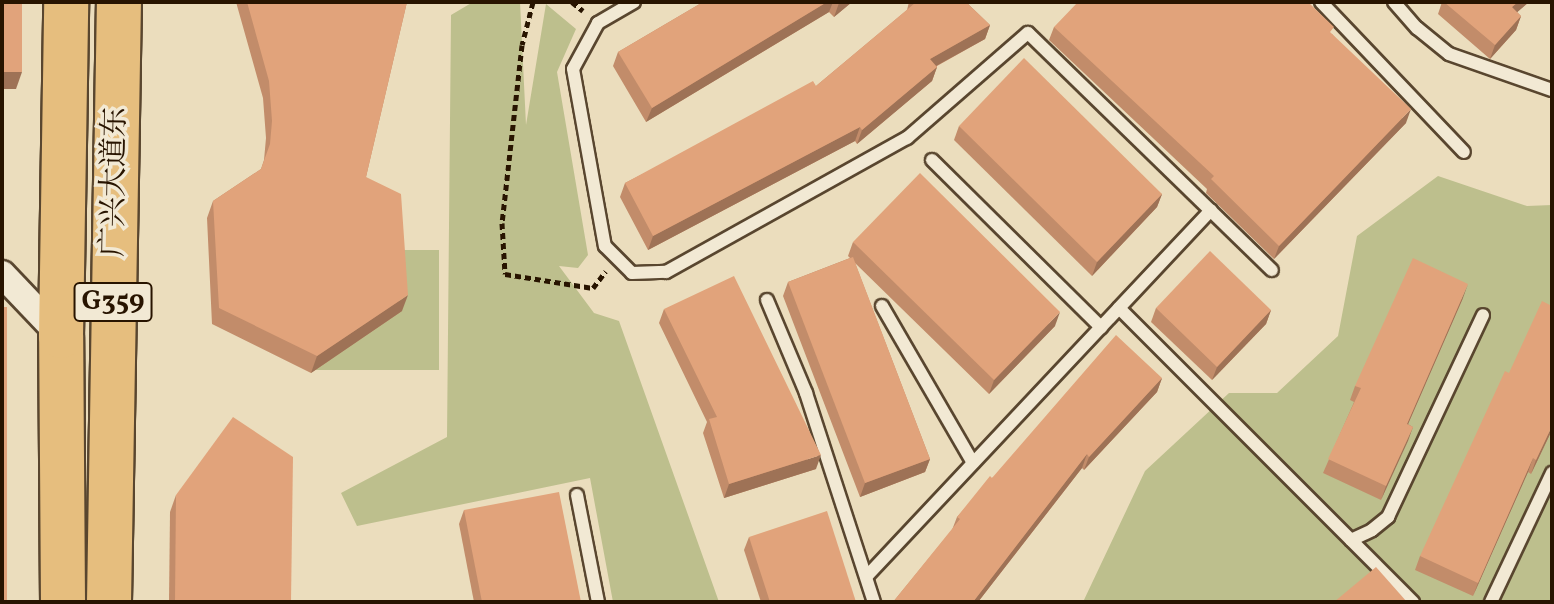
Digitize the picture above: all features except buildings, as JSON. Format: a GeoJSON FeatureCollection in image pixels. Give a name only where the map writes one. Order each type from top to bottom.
{"type":"FeatureCollection","features":[{"type":"Feature","properties":{"kind":"highway","name":"广兴大道东"},"geometry":{"type":"LineString","coordinates":[[63,602],[61,336],[66,2]]}},
{"type":"Feature","properties":{"kind":"highway","name":"广兴大道东"},"geometry":{"type":"LineString","coordinates":[[109,602],[119,2]]}},
{"type":"Feature","properties":{"kind":"street"},"geometry":{"type":"LineString","coordinates":[[2,274],[61,336]]}},
{"type":"Feature","properties":{"kind":"lane"},"geometry":{"type":"LineString","coordinates":[[634,2],[598,23],[573,69],[605,246],[632,273],[666,272],[907,138],[1028,33],[1272,270]]}},
{"type":"Feature","properties":{"kind":"lane"},"geometry":{"type":"LineString","coordinates":[[1321,2],[1464,152]]}},
{"type":"Feature","properties":{"kind":"lane"},"geometry":{"type":"LineString","coordinates":[[1394,2],[1417,28],[1449,54],[1552,90]]}},
{"type":"Feature","properties":{"kind":"lane"},"geometry":{"type":"LineString","coordinates":[[932,160],[1101,327]]}},
{"type":"Feature","properties":{"kind":"lane"},"geometry":{"type":"LineString","coordinates":[[867,576],[1211,210]]}},
{"type":"Feature","properties":{"kind":"lane"},"geometry":{"type":"LineString","coordinates":[[767,300],[806,393],[874,602]]}},
{"type":"Feature","properties":{"kind":"lane"},"geometry":{"type":"LineString","coordinates":[[882,306],[973,463]]}},
{"type":"Feature","properties":{"kind":"lane"},"geometry":{"type":"LineString","coordinates":[[1119,308],[1413,602]]}},
{"type":"Feature","properties":{"kind":"lane"},"geometry":{"type":"LineString","coordinates":[[1351,540],[1372,530],[1388,517],[1483,315]]}},
{"type":"Feature","properties":{"kind":"lane"},"geometry":{"type":"LineString","coordinates":[[1491,602],[1552,473]]}},
{"type":"Feature","properties":{"kind":"lane"},"geometry":{"type":"LineString","coordinates":[[577,495],[598,602]]}},
{"type":"Feature","properties":{"kind":"path"},"geometry":{"type":"LineString","coordinates":[[533,2],[522,45],[502,223],[505,274],[593,288],[617,258]]}},
{"type":"Feature","properties":{"kind":"green space"},"geometry":{"type":"Polygon","coordinates":[[[473,2],[520,2],[526,125],[546,4],[576,29],[557,72],[588,255],[578,268],[559,266],[594,313],[619,321],[719,602],[613,602],[590,478],[357,526],[341,493],[447,437],[451,15],[473,2]]]}},
{"type":"Feature","properties":{"kind":"green space"},"geometry":{"type":"Polygon","coordinates":[[[1438,176],[1527,206],[1552,205],[1552,602],[1083,602],[1145,471],[1229,393],[1277,393],[1338,336],[1357,236],[1438,176]]]}},
{"type":"Feature","properties":{"kind":"green space"},"geometry":{"type":"Polygon","coordinates":[[[310,250],[439,250],[439,370],[311,370],[310,250]]]}}]}
